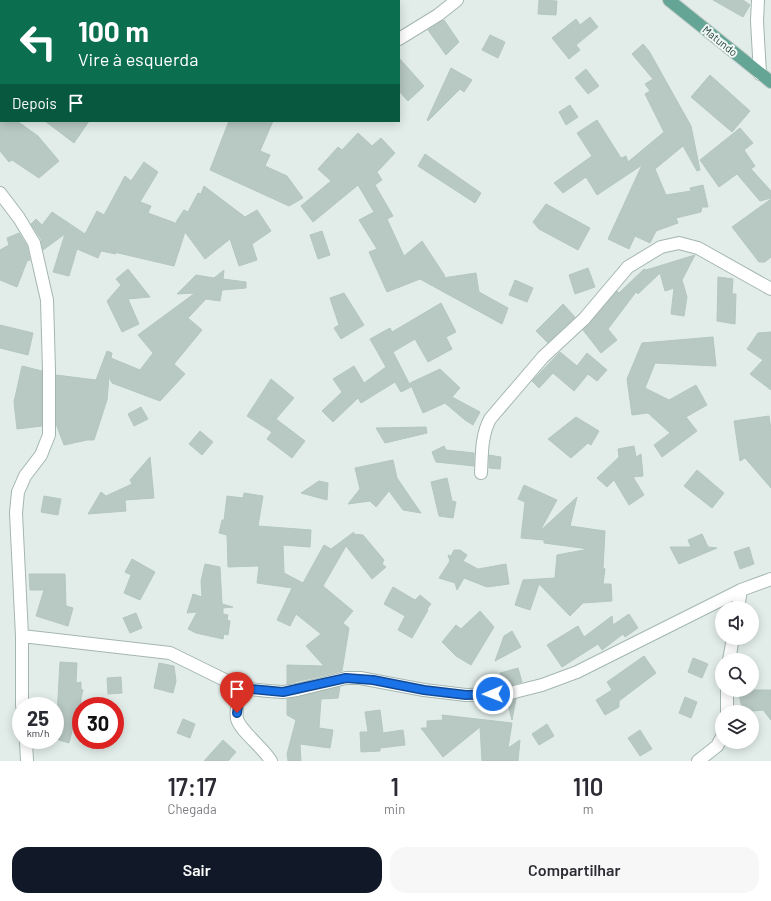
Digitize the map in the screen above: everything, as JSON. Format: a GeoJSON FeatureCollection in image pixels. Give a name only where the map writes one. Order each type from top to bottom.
{"type":"FeatureCollection","features":[{"type":"Feature","properties":{"kind":"main road","name":"Matundo"},"geometry":{"type":"LineString","coordinates":[[668,0],[771,82]]}},
{"type":"Feature","properties":{"kind":"street"},"geometry":{"type":"LineString","coordinates":[[400,38],[438,15],[457,0]]}},
{"type":"Feature","properties":{"kind":"street"},"geometry":{"type":"LineString","coordinates":[[758,0],[757,22],[760,74]]}},
{"type":"Feature","properties":{"kind":"street"},"geometry":{"type":"LineString","coordinates":[[0,193],[19,218],[34,243],[47,300],[49,435],[41,455],[25,476],[18,492],[16,513],[22,636],[22,697]]}},
{"type":"Feature","properties":{"kind":"street"},"geometry":{"type":"LineString","coordinates":[[481,473],[483,442],[486,427],[490,419],[543,357],[584,319],[628,267],[661,247],[679,243],[698,248],[771,289]]}},
{"type":"Feature","properties":{"kind":"street"},"geometry":{"type":"LineString","coordinates":[[22,636],[170,653],[241,688],[283,692],[346,678],[360,678],[424,690],[466,695],[506,694],[542,685],[576,672],[741,590],[771,579]]}},
{"type":"Feature","properties":{"kind":"street"},"geometry":{"type":"LineString","coordinates":[[739,601],[741,590]]}},
{"type":"Feature","properties":{"kind":"street"},"geometry":{"type":"LineString","coordinates":[[241,688],[238,720],[241,726],[262,747],[271,761]]}},
{"type":"Feature","properties":{"kind":"street"},"geometry":{"type":"LineString","coordinates":[[698,761],[715,748]]}},
{"type":"Feature","properties":{"kind":"street"},"geometry":{"type":"LineString","coordinates":[[26,749],[27,761]]}},
{"type":"Feature","properties":{"kind":"building"},"geometry":{"type":"Polygon","coordinates":[[[539,0],[557,1],[556,15],[538,14],[539,0]]]}},
{"type":"Feature","properties":{"kind":"building"},"geometry":{"type":"Polygon","coordinates":[[[713,0],[743,0],[750,5],[743,17],[713,0]]]}},
{"type":"Feature","properties":{"kind":"building"},"geometry":{"type":"Polygon","coordinates":[[[590,17],[598,27],[576,45],[580,50],[569,59],[552,38],[576,19],[580,25],[590,17]]]}},
{"type":"Feature","properties":{"kind":"building"},"geometry":{"type":"Polygon","coordinates":[[[444,20],[459,42],[446,55],[428,30],[444,20]]]}},
{"type":"Feature","properties":{"kind":"building"},"geometry":{"type":"Polygon","coordinates":[[[490,35],[505,42],[498,58],[482,50],[490,35]]]}},
{"type":"Feature","properties":{"kind":"building"},"geometry":{"type":"Polygon","coordinates":[[[643,44],[649,51],[691,126],[700,170],[697,171],[683,146],[655,169],[666,195],[691,191],[690,188],[703,185],[708,207],[702,207],[701,212],[676,218],[678,223],[656,231],[650,243],[635,236],[629,249],[608,239],[642,165],[597,195],[586,177],[563,193],[554,183],[592,156],[577,133],[597,120],[621,158],[626,156],[628,162],[664,132],[645,94],[650,91],[645,84],[653,79],[632,54],[643,44]]]}},
{"type":"Feature","properties":{"kind":"building"},"geometry":{"type":"Polygon","coordinates":[[[400,59],[424,86],[408,101],[400,92],[400,59]]]}},
{"type":"Feature","properties":{"kind":"building"},"geometry":{"type":"Polygon","coordinates":[[[451,68],[472,80],[464,92],[460,89],[428,121],[427,120],[451,68]]]}},
{"type":"Feature","properties":{"kind":"building"},"geometry":{"type":"Polygon","coordinates":[[[586,69],[599,86],[588,94],[575,78],[586,69]]]}},
{"type":"Feature","properties":{"kind":"building"},"geometry":{"type":"Polygon","coordinates":[[[710,75],[750,111],[732,132],[691,97],[710,75]]]}},
{"type":"Feature","properties":{"kind":"building"},"geometry":{"type":"Polygon","coordinates":[[[570,105],[578,117],[566,125],[559,112],[570,105]]]}},
{"type":"Feature","properties":{"kind":"building"},"geometry":{"type":"Polygon","coordinates":[[[0,122],[18,122],[38,136],[59,161],[39,178],[12,160],[9,162],[0,151],[0,122]]]}},
{"type":"Feature","properties":{"kind":"building"},"geometry":{"type":"Polygon","coordinates":[[[46,122],[88,122],[74,143],[46,122]]]}},
{"type":"Feature","properties":{"kind":"building"},"geometry":{"type":"Polygon","coordinates":[[[229,122],[273,122],[260,151],[270,155],[265,166],[287,176],[303,198],[289,206],[210,170],[229,122]]]}},
{"type":"Feature","properties":{"kind":"building"},"geometry":{"type":"Polygon","coordinates":[[[740,128],[753,143],[744,150],[755,166],[751,169],[771,191],[771,198],[760,201],[737,174],[719,187],[700,160],[740,128]]]}},
{"type":"Feature","properties":{"kind":"building"},"geometry":{"type":"Polygon","coordinates":[[[358,133],[372,146],[381,138],[395,153],[377,172],[382,180],[375,185],[393,216],[387,219],[404,256],[422,241],[445,276],[443,278],[476,273],[479,292],[508,308],[502,324],[420,279],[387,292],[369,252],[377,249],[359,220],[374,212],[358,185],[313,222],[301,206],[331,181],[318,169],[338,147],[342,150],[358,133]]]}},
{"type":"Feature","properties":{"kind":"building"},"geometry":{"type":"Polygon","coordinates":[[[425,154],[481,193],[475,203],[418,166],[425,154]]]}},
{"type":"Feature","properties":{"kind":"building"},"geometry":{"type":"Polygon","coordinates":[[[144,162],[158,172],[140,202],[151,206],[148,213],[178,224],[176,222],[184,210],[188,212],[198,193],[201,194],[204,186],[245,217],[257,210],[271,231],[252,244],[257,260],[239,266],[230,239],[205,259],[185,232],[174,266],[114,252],[116,254],[101,251],[98,258],[77,249],[69,276],[53,272],[65,234],[43,250],[41,239],[31,224],[36,219],[42,225],[52,212],[85,234],[97,211],[104,215],[125,176],[131,181],[144,162]]]}},
{"type":"Feature","properties":{"kind":"building"},"geometry":{"type":"Polygon","coordinates":[[[771,199],[771,257],[765,262],[759,262],[732,227],[771,199]]]}},
{"type":"Feature","properties":{"kind":"building"},"geometry":{"type":"Polygon","coordinates":[[[546,204],[590,228],[578,250],[539,229],[533,222],[546,204]]]}},
{"type":"Feature","properties":{"kind":"building"},"geometry":{"type":"Polygon","coordinates":[[[322,231],[330,255],[318,259],[310,235],[322,231]]]}},
{"type":"Feature","properties":{"kind":"building"},"geometry":{"type":"Polygon","coordinates":[[[19,233],[27,246],[30,260],[27,261],[17,287],[0,280],[0,250],[9,245],[7,238],[19,233]]]}},
{"type":"Feature","properties":{"kind":"building"},"geometry":{"type":"Polygon","coordinates":[[[695,255],[682,280],[687,297],[684,316],[671,314],[674,288],[665,291],[660,273],[638,294],[636,292],[608,329],[617,340],[601,353],[583,330],[617,291],[619,293],[644,269],[646,270],[695,255]]]}},
{"type":"Feature","properties":{"kind":"building"},"geometry":{"type":"Polygon","coordinates":[[[588,268],[595,287],[575,294],[569,275],[588,268]]]}},
{"type":"Feature","properties":{"kind":"building"},"geometry":{"type":"Polygon","coordinates":[[[128,269],[150,297],[128,299],[139,324],[122,332],[107,301],[121,285],[116,279],[128,269]]]}},
{"type":"Feature","properties":{"kind":"building"},"geometry":{"type":"Polygon","coordinates":[[[224,270],[223,279],[246,282],[246,288],[222,290],[220,301],[206,299],[188,318],[202,330],[174,364],[185,374],[160,401],[112,383],[109,377],[107,400],[94,440],[64,445],[56,424],[56,375],[96,380],[107,351],[112,353],[111,358],[140,370],[153,353],[138,335],[195,293],[177,294],[196,275],[214,278],[224,270]]]}},
{"type":"Feature","properties":{"kind":"building"},"geometry":{"type":"Polygon","coordinates":[[[718,277],[733,279],[732,294],[736,294],[735,324],[717,321],[718,277]]]}},
{"type":"Feature","properties":{"kind":"building"},"geometry":{"type":"Polygon","coordinates":[[[515,280],[533,288],[527,302],[509,295],[515,280]]]}},
{"type":"Feature","properties":{"kind":"building"},"geometry":{"type":"Polygon","coordinates":[[[344,293],[364,325],[341,339],[334,328],[339,325],[330,298],[344,293]]]}},
{"type":"Feature","properties":{"kind":"building"},"geometry":{"type":"Polygon","coordinates":[[[441,303],[456,332],[446,337],[452,349],[428,362],[415,339],[393,352],[411,387],[401,392],[395,382],[361,403],[358,398],[333,422],[322,411],[342,392],[333,379],[354,366],[364,383],[386,367],[370,339],[390,328],[392,332],[441,303]]]}},
{"type":"Feature","properties":{"kind":"building"},"geometry":{"type":"Polygon","coordinates":[[[563,304],[575,317],[548,343],[536,331],[563,304]]]}},
{"type":"Feature","properties":{"kind":"building"},"geometry":{"type":"Polygon","coordinates":[[[0,325],[33,333],[28,355],[0,348],[0,325]]]}},
{"type":"Feature","properties":{"kind":"building"},"geometry":{"type":"Polygon","coordinates":[[[771,332],[771,390],[750,374],[763,360],[747,349],[758,333],[771,332]]]}},
{"type":"Feature","properties":{"kind":"building"},"geometry":{"type":"Polygon","coordinates":[[[713,337],[716,366],[655,363],[645,388],[669,400],[696,385],[707,405],[686,417],[697,431],[662,457],[654,445],[670,433],[648,413],[632,415],[627,379],[642,343],[713,337]]]}},
{"type":"Feature","properties":{"kind":"building"},"geometry":{"type":"Polygon","coordinates":[[[560,352],[577,366],[587,353],[607,370],[597,381],[588,374],[574,391],[553,373],[539,388],[532,381],[560,352]]]}},
{"type":"Feature","properties":{"kind":"building"},"geometry":{"type":"Polygon","coordinates":[[[22,366],[42,371],[42,426],[17,429],[14,402],[22,366]]]}},
{"type":"Feature","properties":{"kind":"building"},"geometry":{"type":"Polygon","coordinates":[[[440,369],[460,388],[452,397],[480,412],[473,425],[445,403],[423,413],[410,383],[440,369]]]}},
{"type":"Feature","properties":{"kind":"building"},"geometry":{"type":"Polygon","coordinates":[[[271,379],[294,398],[276,419],[305,441],[292,458],[267,439],[272,432],[247,416],[271,379]]]}},
{"type":"Feature","properties":{"kind":"building"},"geometry":{"type":"Polygon","coordinates":[[[141,407],[148,419],[134,426],[128,414],[141,407]]]}},
{"type":"Feature","properties":{"kind":"building"},"geometry":{"type":"Polygon","coordinates":[[[769,416],[771,429],[771,488],[745,458],[740,461],[734,421],[769,416]]]}},
{"type":"Feature","properties":{"kind":"building"},"geometry":{"type":"Polygon","coordinates":[[[576,417],[599,431],[591,445],[588,443],[571,458],[548,439],[576,417]]]}},
{"type":"Feature","properties":{"kind":"building"},"geometry":{"type":"Polygon","coordinates":[[[426,427],[427,433],[385,443],[376,428],[426,427]]]}},
{"type":"Feature","properties":{"kind":"building"},"geometry":{"type":"Polygon","coordinates":[[[200,431],[213,442],[202,455],[189,444],[200,431]]]}},
{"type":"Feature","properties":{"kind":"building"},"geometry":{"type":"Polygon","coordinates":[[[444,446],[446,450],[474,453],[474,466],[436,462],[432,452],[444,446]]]}},
{"type":"Feature","properties":{"kind":"building"},"geometry":{"type":"Polygon","coordinates":[[[634,446],[636,457],[641,454],[643,476],[633,477],[644,495],[629,505],[614,480],[607,487],[597,478],[619,457],[618,449],[634,446]]]}},
{"type":"Feature","properties":{"kind":"building"},"geometry":{"type":"Polygon","coordinates":[[[489,455],[501,457],[500,469],[489,468],[489,455]]]}},
{"type":"Feature","properties":{"kind":"building"},"geometry":{"type":"Polygon","coordinates":[[[150,457],[154,498],[125,500],[126,511],[88,514],[101,492],[106,496],[132,484],[130,480],[150,457]]]}},
{"type":"Feature","properties":{"kind":"building"},"geometry":{"type":"Polygon","coordinates":[[[393,460],[397,478],[421,513],[403,510],[389,491],[376,507],[370,501],[348,504],[360,489],[355,468],[393,460]]]}},
{"type":"Feature","properties":{"kind":"building"},"geometry":{"type":"Polygon","coordinates":[[[697,470],[724,493],[712,508],[684,486],[697,470]]]}},
{"type":"Feature","properties":{"kind":"building"},"geometry":{"type":"Polygon","coordinates":[[[447,478],[452,501],[456,502],[453,518],[439,516],[431,482],[447,478]]]}},
{"type":"Feature","properties":{"kind":"building"},"geometry":{"type":"Polygon","coordinates":[[[319,481],[328,483],[327,500],[301,493],[319,481]]]}},
{"type":"Feature","properties":{"kind":"building"},"geometry":{"type":"Polygon","coordinates":[[[524,485],[557,500],[540,531],[577,497],[570,526],[605,531],[603,568],[605,569],[603,584],[611,584],[612,601],[583,603],[570,616],[539,584],[530,610],[515,605],[523,580],[555,578],[557,555],[589,549],[544,543],[544,540],[521,538],[525,502],[518,499],[524,485]]]}},
{"type":"Feature","properties":{"kind":"building"},"geometry":{"type":"Polygon","coordinates":[[[244,493],[263,496],[258,526],[311,530],[310,547],[283,545],[284,573],[303,583],[324,545],[331,549],[354,532],[353,534],[363,535],[384,560],[382,564],[386,567],[372,579],[346,546],[323,586],[353,611],[343,623],[349,628],[342,671],[287,684],[287,665],[324,666],[306,646],[321,634],[296,614],[290,626],[277,620],[292,588],[257,583],[259,566],[228,567],[227,535],[219,533],[222,520],[224,520],[227,496],[243,498],[244,493]]]}},
{"type":"Feature","properties":{"kind":"building"},"geometry":{"type":"Polygon","coordinates":[[[44,496],[61,499],[58,515],[41,512],[44,496]]]}},
{"type":"Feature","properties":{"kind":"building"},"geometry":{"type":"Polygon","coordinates":[[[702,534],[708,547],[717,548],[679,564],[670,547],[691,547],[688,540],[702,534]]]}},
{"type":"Feature","properties":{"kind":"building"},"geometry":{"type":"Polygon","coordinates":[[[749,547],[754,564],[740,569],[734,552],[749,547]]]}},
{"type":"Feature","properties":{"kind":"building"},"geometry":{"type":"Polygon","coordinates":[[[454,550],[460,550],[467,555],[463,561],[478,569],[506,564],[509,584],[487,587],[464,578],[457,590],[455,583],[439,578],[450,561],[448,555],[451,556],[454,550]]]}},
{"type":"Feature","properties":{"kind":"building"},"geometry":{"type":"Polygon","coordinates":[[[132,559],[155,572],[140,600],[124,593],[131,575],[125,572],[132,559]]]}},
{"type":"Feature","properties":{"kind":"building"},"geometry":{"type":"Polygon","coordinates":[[[205,564],[220,567],[222,604],[233,607],[223,608],[223,614],[228,615],[227,620],[230,621],[228,635],[224,634],[223,639],[196,633],[188,629],[197,612],[187,613],[193,594],[202,597],[201,581],[205,564]]]}},
{"type":"Feature","properties":{"kind":"building"},"geometry":{"type":"Polygon","coordinates":[[[29,574],[65,574],[66,606],[73,608],[68,626],[36,616],[44,590],[30,590],[29,574]]]}},
{"type":"Feature","properties":{"kind":"building"},"geometry":{"type":"Polygon","coordinates":[[[393,587],[415,600],[420,595],[431,604],[412,638],[398,630],[405,616],[384,604],[393,587]]]}},
{"type":"Feature","properties":{"kind":"building"},"geometry":{"type":"Polygon","coordinates":[[[480,611],[494,627],[471,665],[456,656],[442,642],[456,625],[461,629],[480,611]]]}},
{"type":"Feature","properties":{"kind":"building"},"geometry":{"type":"Polygon","coordinates":[[[136,613],[142,628],[130,633],[123,618],[136,613]]]}},
{"type":"Feature","properties":{"kind":"building"},"geometry":{"type":"Polygon","coordinates":[[[629,614],[638,628],[625,637],[623,634],[602,650],[598,644],[562,667],[547,645],[578,626],[584,637],[612,616],[613,625],[629,614]]]}},
{"type":"Feature","properties":{"kind":"building"},"geometry":{"type":"Polygon","coordinates":[[[512,631],[521,647],[495,661],[504,636],[512,631]]]}},
{"type":"Feature","properties":{"kind":"building"},"geometry":{"type":"Polygon","coordinates":[[[644,656],[656,673],[619,701],[619,707],[605,715],[596,700],[612,690],[607,682],[644,656]]]}},
{"type":"Feature","properties":{"kind":"building"},"geometry":{"type":"Polygon","coordinates":[[[693,658],[708,664],[702,678],[688,672],[693,658]]]}},
{"type":"Feature","properties":{"kind":"building"},"geometry":{"type":"Polygon","coordinates":[[[60,662],[77,663],[76,683],[81,682],[81,689],[83,690],[81,697],[72,697],[72,731],[69,743],[64,741],[64,697],[58,697],[60,662]]]}},
{"type":"Feature","properties":{"kind":"building"},"geometry":{"type":"Polygon","coordinates":[[[159,663],[174,666],[176,681],[173,693],[154,688],[159,663]]]}},
{"type":"Feature","properties":{"kind":"building"},"geometry":{"type":"Polygon","coordinates":[[[518,668],[522,682],[504,687],[500,673],[518,668]]]}},
{"type":"Feature","properties":{"kind":"building"},"geometry":{"type":"Polygon","coordinates":[[[121,677],[122,693],[108,694],[107,678],[121,677]]]}},
{"type":"Feature","properties":{"kind":"building"},"geometry":{"type":"Polygon","coordinates":[[[340,687],[338,698],[321,699],[319,728],[333,730],[330,748],[300,744],[301,761],[288,761],[287,754],[296,720],[287,715],[287,699],[340,687]]]}},
{"type":"Feature","properties":{"kind":"building"},"geometry":{"type":"Polygon","coordinates":[[[759,690],[771,690],[771,720],[763,710],[759,710],[759,705],[741,705],[740,697],[759,697],[759,690]]]}},
{"type":"Feature","properties":{"kind":"building"},"geometry":{"type":"Polygon","coordinates":[[[685,697],[697,702],[691,718],[679,713],[685,697]]]}},
{"type":"Feature","properties":{"kind":"building"},"geometry":{"type":"Polygon","coordinates":[[[516,699],[512,720],[507,701],[516,699]]]}},
{"type":"Feature","properties":{"kind":"building"},"geometry":{"type":"Polygon","coordinates":[[[380,710],[383,733],[403,730],[405,745],[380,748],[380,751],[361,752],[360,732],[368,732],[365,712],[380,710]]]}},
{"type":"Feature","properties":{"kind":"building"},"geometry":{"type":"Polygon","coordinates":[[[442,715],[512,723],[508,748],[520,740],[518,761],[482,761],[480,727],[443,757],[421,728],[427,728],[427,721],[443,720],[442,715]]]}},
{"type":"Feature","properties":{"kind":"building"},"geometry":{"type":"Polygon","coordinates":[[[183,719],[195,724],[190,738],[177,733],[183,719]]]}},
{"type":"Feature","properties":{"kind":"building"},"geometry":{"type":"Polygon","coordinates":[[[547,724],[554,736],[539,745],[532,734],[547,724]]]}},
{"type":"Feature","properties":{"kind":"building"},"geometry":{"type":"Polygon","coordinates":[[[640,730],[652,749],[640,756],[628,738],[640,730]]]}},
{"type":"Feature","properties":{"kind":"building"},"geometry":{"type":"Polygon","coordinates":[[[223,740],[236,752],[228,761],[204,761],[223,740]]]}},
{"type":"Feature","properties":{"kind":"route"},"geometry":{"type":"LineString","coordinates":[[237,713],[241,688],[283,692],[346,678],[360,678],[424,690],[466,695],[493,694]]}}]}
